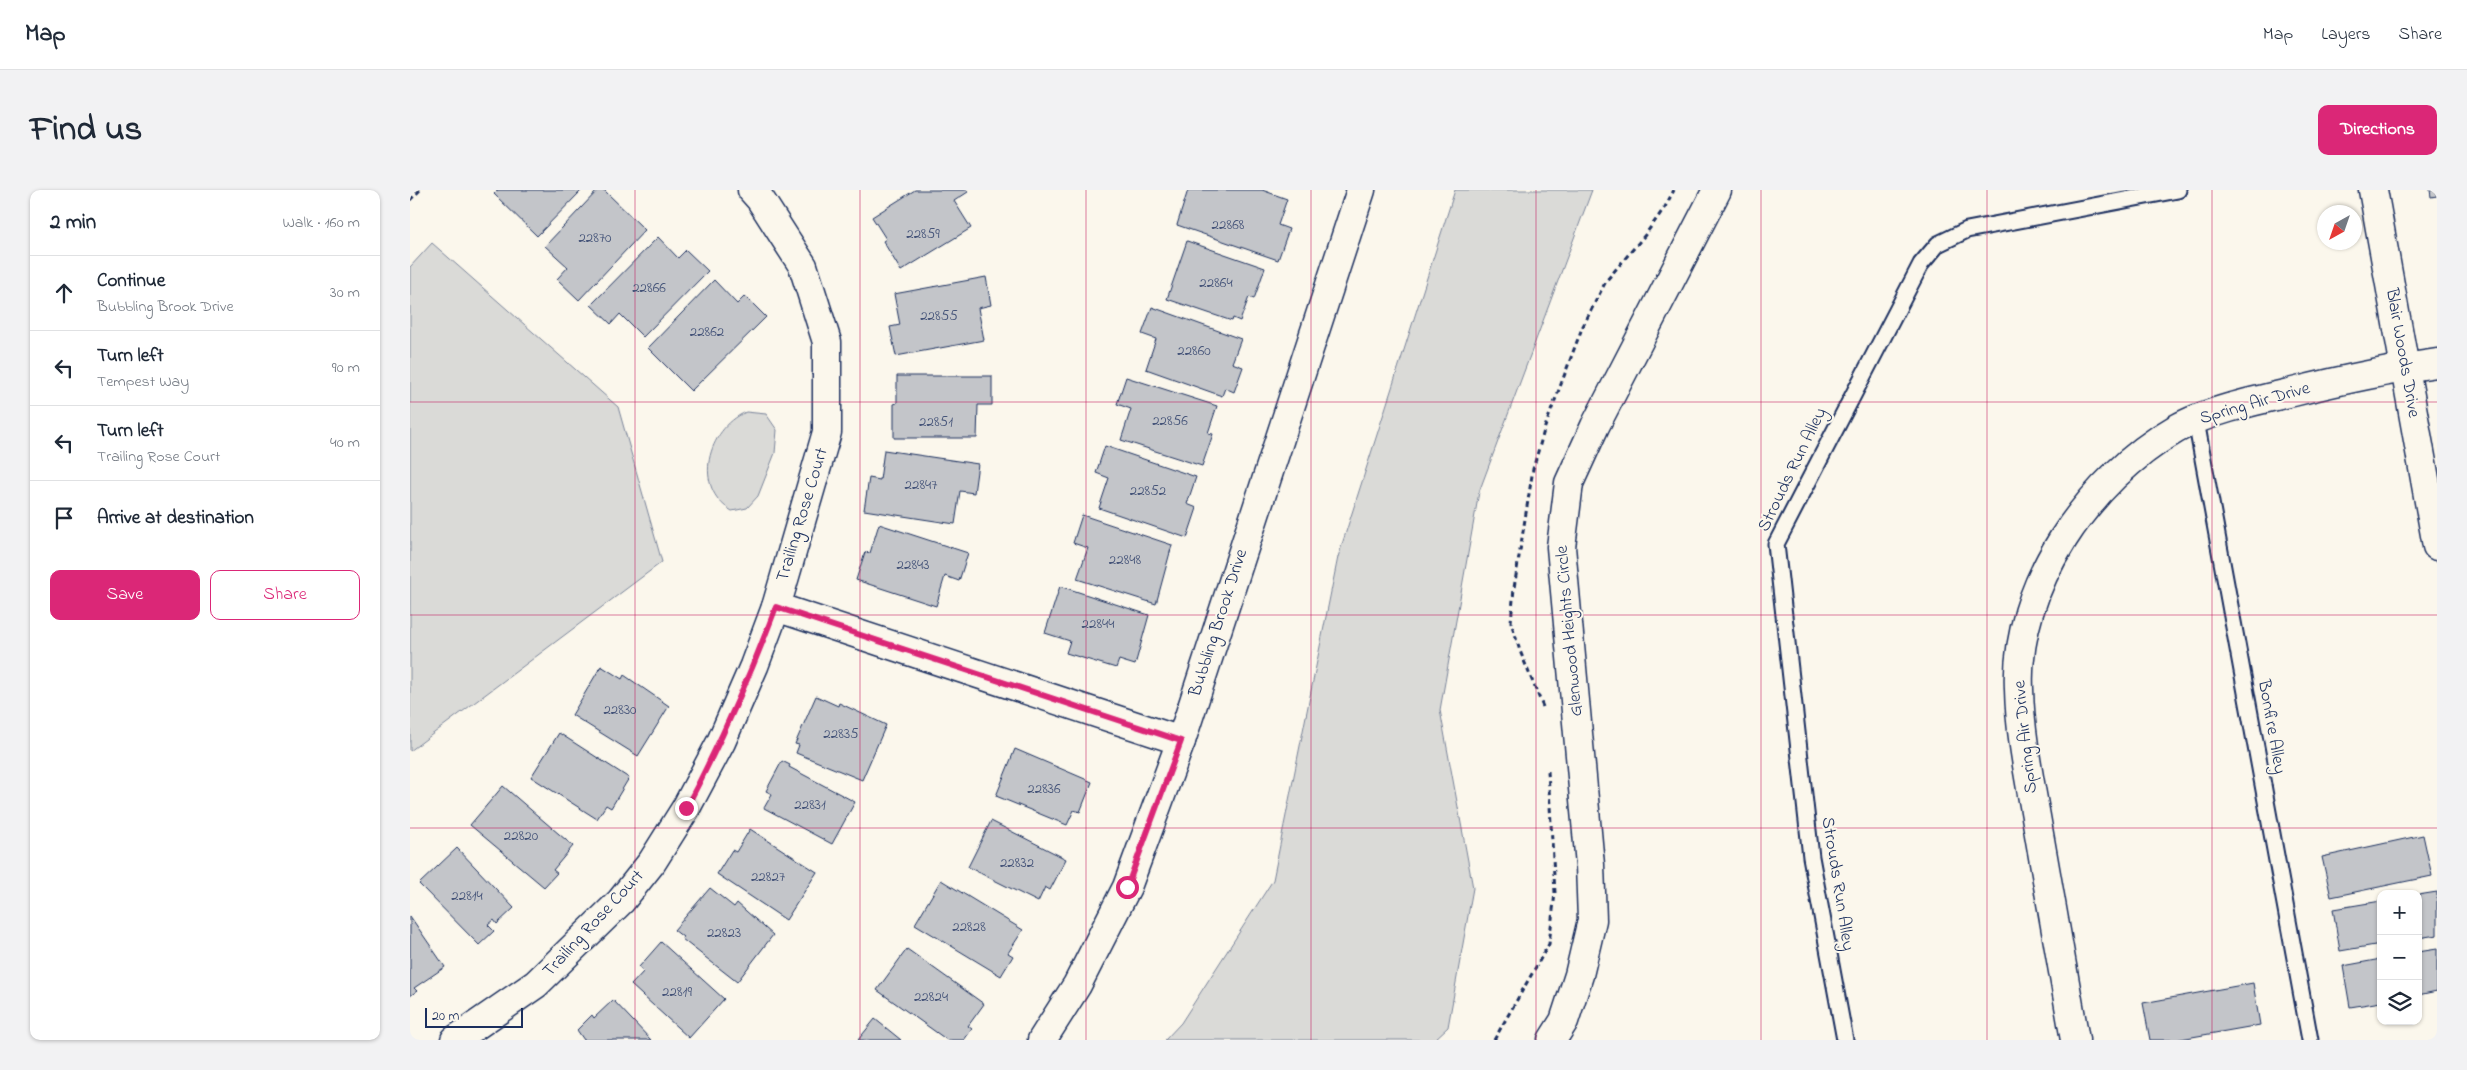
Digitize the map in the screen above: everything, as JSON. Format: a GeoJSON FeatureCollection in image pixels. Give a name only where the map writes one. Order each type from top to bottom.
{"type":"FeatureCollection","features":[{"type":"Feature","properties":{"kind":"street","name":"Trailing Rose Court"},"geometry":{"type":"LineString","coordinates":[[455,1040],[536,984],[621,900],[652,862],[686,808],[721,742],[754,666],[776,607],[827,432],[827,342],[803,266],[752,190]]}},
{"type":"Feature","properties":{"kind":"street","name":"Bubbling Brook Drive"},"geometry":{"type":"LineString","coordinates":[[1042,1040],[1077,985],[1127,887],[1181,741],[1360,190]]}},
{"type":"Feature","properties":{"kind":"street","name":"Glenwood Heights Circle"},"geometry":{"type":"LineString","coordinates":[[1552,1040],[1564,1021],[1592,920],[1590,865],[1561,547],[1569,483],[1595,426],[1717,190]]}},
{"type":"Feature","properties":{"kind":"street","name":"Blair Woods Drive"},"geometry":{"type":"LineString","coordinates":[[2373,190],[2437,546]]}},
{"type":"Feature","properties":{"kind":"street","name":"Spring Air Drive"},"geometry":{"type":"LineString","coordinates":[[2075,1040],[2027,767],[2018,688],[2021,643],[2035,590],[2058,546],[2094,500],[2132,457],[2178,428],[2246,402],[2405,367],[2437,363]]}},
{"type":"Feature","properties":{"kind":"street"},"geometry":{"type":"LineString","coordinates":[[776,607],[1181,741]]}},
{"type":"Feature","properties":{"kind":"lane","name":"Strouds Run Alley"},"geometry":{"type":"LineString","coordinates":[[1846,1040],[1811,857],[1776,544],[1921,264],[1938,244],[1967,230],[2178,190]]}},
{"type":"Feature","properties":{"kind":"lane","name":"Bonfire Alley"},"geometry":{"type":"LineString","coordinates":[[2196,421],[2310,1040]]}},
{"type":"Feature","properties":{"kind":"path"},"geometry":{"type":"LineString","coordinates":[[410,200],[420,190]]}},
{"type":"Feature","properties":{"kind":"shaded area"},"geometry":{"type":"Polygon","coordinates":[[[1455,190],[1592,190],[1479,492],[1440,710],[1473,888],[1448,1027],[1434,1040],[1165,1040],[1181,1023],[1273,880],[1338,557],[1455,190]]]}},
{"type":"Feature","properties":{"kind":"shaded area"},"geometry":{"type":"Polygon","coordinates":[[[432,243],[618,407],[662,562],[410,751],[410,267],[432,243]]]}},
{"type":"Feature","properties":{"kind":"shaded area"},"geometry":{"type":"Polygon","coordinates":[[[746,412],[766,414],[777,430],[775,453],[758,496],[747,508],[732,511],[720,501],[712,488],[709,474],[709,459],[722,431],[733,420],[746,412]]]}},
{"type":"Feature","properties":{"kind":"building"},"geometry":{"type":"Polygon","coordinates":[[[498,190],[582,190],[537,236],[494,194],[498,190]]]}},
{"type":"Feature","properties":{"kind":"building"},"geometry":{"type":"Polygon","coordinates":[[[598,190],[604,190],[645,230],[579,300],[557,279],[568,267],[545,246],[598,190]]]}},
{"type":"Feature","properties":{"kind":"building"},"geometry":{"type":"Polygon","coordinates":[[[915,190],[967,190],[968,192],[954,201],[971,228],[901,271],[883,241],[886,239],[872,217],[915,190]]]}},
{"type":"Feature","properties":{"kind":"building"},"geometry":{"type":"Polygon","coordinates":[[[1188,190],[1262,190],[1287,199],[1278,225],[1289,229],[1278,260],[1177,225],[1188,190]]]}},
{"type":"Feature","properties":{"kind":"building"},"geometry":{"type":"Polygon","coordinates":[[[2430,190],[2437,190],[2437,196],[2431,197],[2430,190]]]}},
{"type":"Feature","properties":{"kind":"building"},"geometry":{"type":"Polygon","coordinates":[[[658,237],[678,258],[686,250],[708,271],[643,337],[620,314],[611,324],[591,305],[658,237]]]}},
{"type":"Feature","properties":{"kind":"building"},"geometry":{"type":"Polygon","coordinates":[[[1187,241],[1265,268],[1254,299],[1249,297],[1240,321],[1233,318],[1232,321],[1167,299],[1187,241]]]}},
{"type":"Feature","properties":{"kind":"building"},"geometry":{"type":"Polygon","coordinates":[[[986,277],[991,305],[978,308],[984,340],[896,356],[890,327],[900,325],[894,294],[986,277]]]}},
{"type":"Feature","properties":{"kind":"building"},"geometry":{"type":"Polygon","coordinates":[[[714,280],[737,304],[745,296],[766,317],[691,391],[648,348],[714,280]]]}},
{"type":"Feature","properties":{"kind":"building"},"geometry":{"type":"Polygon","coordinates":[[[1152,307],[1241,339],[1232,363],[1243,367],[1234,392],[1225,388],[1222,396],[1146,369],[1156,339],[1142,334],[1152,307]]]}},
{"type":"Feature","properties":{"kind":"building"},"geometry":{"type":"Polygon","coordinates":[[[897,376],[992,376],[992,405],[978,405],[977,438],[894,438],[894,404],[897,403],[897,376]]]}},
{"type":"Feature","properties":{"kind":"building"},"geometry":{"type":"Polygon","coordinates":[[[1126,377],[1217,406],[1208,433],[1213,434],[1202,466],[1121,440],[1131,409],[1117,404],[1126,377]]]}},
{"type":"Feature","properties":{"kind":"building"},"geometry":{"type":"Polygon","coordinates":[[[1105,446],[1196,477],[1187,504],[1197,508],[1187,538],[1099,508],[1109,478],[1096,473],[1105,446]]]}},
{"type":"Feature","properties":{"kind":"building"},"geometry":{"type":"Polygon","coordinates":[[[884,450],[978,464],[974,493],[960,491],[955,524],[864,510],[869,478],[880,480],[884,450]]]}},
{"type":"Feature","properties":{"kind":"building"},"geometry":{"type":"Polygon","coordinates":[[[1082,515],[1172,545],[1156,604],[1077,579],[1088,548],[1073,543],[1082,515]]]}},
{"type":"Feature","properties":{"kind":"building"},"geometry":{"type":"Polygon","coordinates":[[[879,524],[968,553],[959,581],[945,576],[936,606],[856,580],[865,552],[870,553],[879,524]]]}},
{"type":"Feature","properties":{"kind":"building"},"geometry":{"type":"Polygon","coordinates":[[[1060,586],[1149,615],[1135,665],[1119,660],[1116,668],[1066,653],[1070,641],[1045,633],[1060,586]]]}},
{"type":"Feature","properties":{"kind":"building"},"geometry":{"type":"Polygon","coordinates":[[[601,666],[622,679],[624,675],[669,706],[638,756],[572,715],[601,666]]]}},
{"type":"Feature","properties":{"kind":"building"},"geometry":{"type":"Polygon","coordinates":[[[816,696],[838,706],[839,703],[886,725],[862,780],[796,753],[799,745],[795,744],[816,696]]]}},
{"type":"Feature","properties":{"kind":"building"},"geometry":{"type":"Polygon","coordinates":[[[559,733],[629,778],[611,808],[606,805],[597,819],[531,777],[559,733]]]}},
{"type":"Feature","properties":{"kind":"building"},"geometry":{"type":"Polygon","coordinates":[[[1015,749],[1092,782],[1080,812],[1074,810],[1067,825],[996,796],[1015,749]]]}},
{"type":"Feature","properties":{"kind":"building"},"geometry":{"type":"Polygon","coordinates":[[[782,761],[790,765],[789,767],[855,802],[832,844],[764,808],[772,794],[766,791],[782,761]]]}},
{"type":"Feature","properties":{"kind":"building"},"geometry":{"type":"Polygon","coordinates":[[[503,786],[573,846],[553,870],[557,873],[544,887],[470,825],[503,786]]]}},
{"type":"Feature","properties":{"kind":"building"},"geometry":{"type":"Polygon","coordinates":[[[991,821],[1066,859],[1050,890],[1045,887],[1038,902],[968,867],[991,821]]]}},
{"type":"Feature","properties":{"kind":"building"},"geometry":{"type":"Polygon","coordinates":[[[750,829],[817,872],[786,920],[717,874],[732,850],[736,852],[750,829]]]}},
{"type":"Feature","properties":{"kind":"building"},"geometry":{"type":"Polygon","coordinates":[[[2423,835],[2432,876],[2331,897],[2322,857],[2423,835]]]}},
{"type":"Feature","properties":{"kind":"building"},"geometry":{"type":"Polygon","coordinates":[[[457,848],[514,908],[497,924],[494,920],[488,925],[494,931],[479,945],[419,884],[457,848]]]}},
{"type":"Feature","properties":{"kind":"building"},"geometry":{"type":"Polygon","coordinates":[[[941,880],[1023,930],[1008,953],[1013,956],[1001,976],[915,924],[941,880]]]}},
{"type":"Feature","properties":{"kind":"building"},"geometry":{"type":"Polygon","coordinates":[[[710,888],[734,907],[737,903],[773,935],[737,982],[682,939],[683,937],[674,930],[710,888]]]}},
{"type":"Feature","properties":{"kind":"building"},"geometry":{"type":"Polygon","coordinates":[[[2437,892],[2437,935],[2422,937],[2422,894],[2437,892]]]}},
{"type":"Feature","properties":{"kind":"building"},"geometry":{"type":"Polygon","coordinates":[[[2377,902],[2377,945],[2340,951],[2333,909],[2377,902]]]}},
{"type":"Feature","properties":{"kind":"building"},"geometry":{"type":"Polygon","coordinates":[[[410,916],[445,967],[414,988],[417,991],[410,996],[410,916]]]}},
{"type":"Feature","properties":{"kind":"building"},"geometry":{"type":"Polygon","coordinates":[[[661,942],[724,999],[689,1038],[631,985],[644,971],[639,967],[661,942]]]}},
{"type":"Feature","properties":{"kind":"building"},"geometry":{"type":"Polygon","coordinates":[[[907,949],[984,1004],[968,1026],[972,1029],[964,1040],[947,1040],[877,990],[907,949]]]}},
{"type":"Feature","properties":{"kind":"building"},"geometry":{"type":"Polygon","coordinates":[[[2437,949],[2437,991],[2422,994],[2422,980],[2422,951],[2437,949]]]}},
{"type":"Feature","properties":{"kind":"building"},"geometry":{"type":"Polygon","coordinates":[[[2377,960],[2377,1003],[2350,1007],[2343,966],[2377,960]]]}},
{"type":"Feature","properties":{"kind":"building"},"geometry":{"type":"Polygon","coordinates":[[[2253,983],[2260,1025],[2175,1040],[2150,1040],[2143,1003],[2253,983]]]}},
{"type":"Feature","properties":{"kind":"building"},"geometry":{"type":"Polygon","coordinates":[[[613,1000],[651,1040],[584,1040],[577,1030],[592,1015],[594,1018],[613,1000]]]}},
{"type":"Feature","properties":{"kind":"building"},"geometry":{"type":"Polygon","coordinates":[[[875,1019],[901,1040],[858,1040],[875,1019]]]}},
{"type":"Feature","properties":{"kind":"route"},"geometry":{"type":"LineString","coordinates":[[686,808],[721,742],[754,666],[776,607],[797,616],[1181,741],[1127,887]]}}]}
